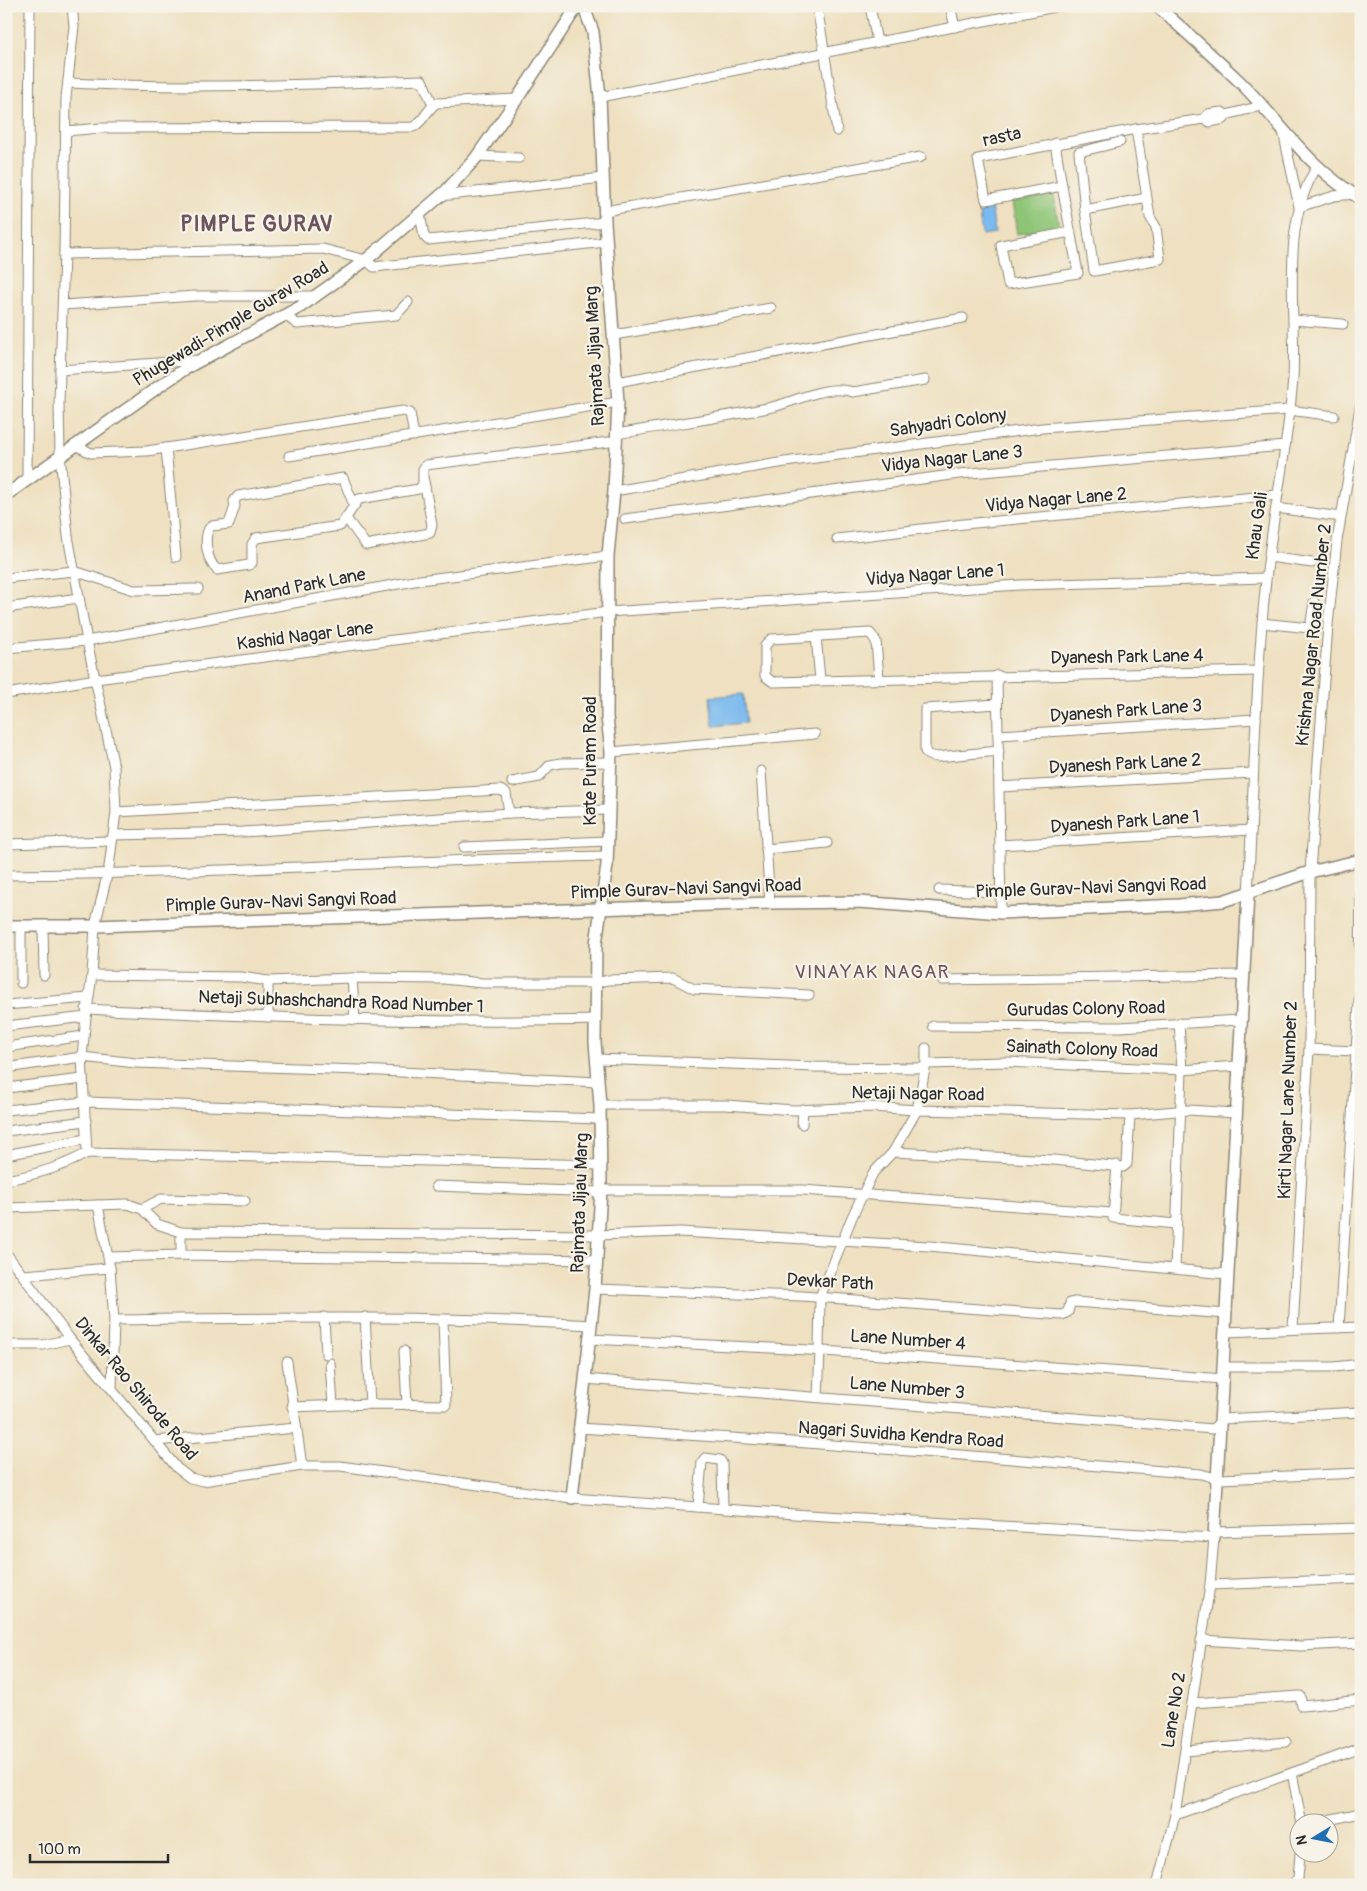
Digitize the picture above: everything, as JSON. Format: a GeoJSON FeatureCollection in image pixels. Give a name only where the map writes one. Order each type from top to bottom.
{"type":"FeatureCollection","features":[{"type":"Feature","properties":{"kind":"street"},"geometry":{"type":"LineString","coordinates":[[26,480],[30,6]]}},
{"type":"Feature","properties":{"kind":"street"},"geometry":{"type":"LineString","coordinates":[[72,6],[74,26],[68,83],[66,131],[60,370],[60,455],[68,536],[74,571],[114,767],[116,812],[107,875],[95,926],[92,975],[82,1057],[87,1153]]}},
{"type":"Feature","properties":{"kind":"street"},"geometry":{"type":"LineString","coordinates":[[817,6],[837,130]]}},
{"type":"Feature","properties":{"kind":"street"},"geometry":{"type":"LineString","coordinates":[[870,6],[878,42]]}},
{"type":"Feature","properties":{"kind":"street"},"geometry":{"type":"LineString","coordinates":[[950,6],[955,27]]}},
{"type":"Feature","properties":{"kind":"street"},"geometry":{"type":"LineString","coordinates":[[600,97],[1060,6]]}},
{"type":"Feature","properties":{"kind":"street"},"geometry":{"type":"LineString","coordinates":[[1158,6],[1240,82],[1282,131],[1317,167],[1357,196]]}},
{"type":"Feature","properties":{"kind":"street","name":"Phugewadi-Pimple Gurav Road"},"geometry":{"type":"LineString","coordinates":[[6,495],[161,385],[317,296],[366,260],[439,196],[477,156],[579,9]]}},
{"type":"Feature","properties":{"kind":"street","name":"Rajmata Jijau Marg"},"geometry":{"type":"LineString","coordinates":[[579,9],[593,32],[600,97],[606,242],[618,402],[614,491],[608,556],[608,612]]}},
{"type":"Feature","properties":{"kind":"street"},"geometry":{"type":"LineString","coordinates":[[68,83],[138,87],[280,86],[422,80],[433,105]]}},
{"type":"Feature","properties":{"kind":"street"},"geometry":{"type":"LineString","coordinates":[[66,131],[101,128],[413,127],[419,124],[433,105],[437,103],[517,99]]}},
{"type":"Feature","properties":{"kind":"street","name":"rasta"},"geometry":{"type":"LineString","coordinates":[[1062,186],[986,200],[977,160],[980,157],[1136,129],[1204,119],[1208,114],[1222,112],[1226,115],[1261,106]]}},
{"type":"Feature","properties":{"kind":"street"},"geometry":{"type":"LineString","coordinates":[[1120,142],[1079,152],[1085,210],[1094,270],[1096,272],[1160,259],[1156,227],[1150,217],[1136,129]]}},
{"type":"Feature","properties":{"kind":"street"},"geometry":{"type":"LineString","coordinates":[[1282,131],[1299,207],[1334,196],[1357,196]]}},
{"type":"Feature","properties":{"kind":"street"},"geometry":{"type":"LineString","coordinates":[[1055,143],[1062,186],[1071,232],[1078,274],[1007,284],[1001,245],[1071,232]]}},
{"type":"Feature","properties":{"kind":"street"},"geometry":{"type":"LineString","coordinates":[[477,156],[519,158]]}},
{"type":"Feature","properties":{"kind":"street"},"geometry":{"type":"LineString","coordinates":[[420,213],[424,236],[428,240],[605,216],[920,157]]}},
{"type":"Feature","properties":{"kind":"street","name":"Khau Gali"},"geometry":{"type":"LineString","coordinates":[[1248,894],[1258,671],[1262,623],[1266,578],[1293,378],[1293,262],[1299,207],[1305,185],[1317,167]]}},
{"type":"Feature","properties":{"kind":"street"},"geometry":{"type":"LineString","coordinates":[[439,196],[603,178]]}},
{"type":"Feature","properties":{"kind":"street"},"geometry":{"type":"LineString","coordinates":[[1085,210],[1147,198]]}},
{"type":"Feature","properties":{"kind":"street"},"geometry":{"type":"LineString","coordinates":[[64,254],[323,249],[366,260],[374,267],[606,242]]}},
{"type":"Feature","properties":{"kind":"street"},"geometry":{"type":"LineString","coordinates":[[62,305],[195,296],[317,296]]}},
{"type":"Feature","properties":{"kind":"street"},"geometry":{"type":"LineString","coordinates":[[285,315],[297,324],[396,315],[408,302]]}},
{"type":"Feature","properties":{"kind":"street"},"geometry":{"type":"LineString","coordinates":[[614,335],[771,308]]}},
{"type":"Feature","properties":{"kind":"street"},"geometry":{"type":"LineString","coordinates":[[617,382],[963,318]]}},
{"type":"Feature","properties":{"kind":"street"},"geometry":{"type":"LineString","coordinates":[[1294,320],[1344,324]]}},
{"type":"Feature","properties":{"kind":"street"},"geometry":{"type":"LineString","coordinates":[[60,370],[202,360]]}},
{"type":"Feature","properties":{"kind":"street"},"geometry":{"type":"LineString","coordinates":[[346,518],[366,545],[430,533],[432,525],[423,469],[426,465],[617,437],[767,408],[793,402],[816,393],[847,390],[853,392],[925,380]]}},
{"type":"Feature","properties":{"kind":"street"},"geometry":{"type":"LineString","coordinates":[[289,456],[618,402]]}},
{"type":"Feature","properties":{"kind":"street","name":"Krishna Nagar Road Number 2"},"geometry":{"type":"LineString","coordinates":[[1310,872],[1328,626],[1342,516],[1361,402]]}},
{"type":"Feature","properties":{"kind":"street","name":"Sahyadri Colony"},"geometry":{"type":"LineString","coordinates":[[614,491],[785,462],[977,435],[1042,428],[1289,410],[1334,416]]}},
{"type":"Feature","properties":{"kind":"street"},"geometry":{"type":"LineString","coordinates":[[75,445],[90,453],[166,448],[403,411],[410,413],[414,436]]}},
{"type":"Feature","properties":{"kind":"street","name":"Vidya Nagar Lane 3"},"geometry":{"type":"LineString","coordinates":[[625,519],[960,474],[1285,446]]}},
{"type":"Feature","properties":{"kind":"street"},"geometry":{"type":"LineString","coordinates":[[166,448],[176,557]]}},
{"type":"Feature","properties":{"kind":"street"},"geometry":{"type":"LineString","coordinates":[[354,505],[343,478],[238,496],[234,501],[230,524],[211,526],[207,531],[206,540],[211,562],[216,570],[252,563],[252,544],[256,538],[340,526],[359,499],[419,489],[424,481]]}},
{"type":"Feature","properties":{"kind":"street","name":"Vidya Nagar Lane 2"},"geometry":{"type":"LineString","coordinates":[[837,539],[964,524],[1277,495]]}},
{"type":"Feature","properties":{"kind":"street"},"geometry":{"type":"LineString","coordinates":[[1276,508],[1342,516]]}},
{"type":"Feature","properties":{"kind":"street","name":"Anand Park Lane"},"geometry":{"type":"LineString","coordinates":[[6,648],[87,641],[420,580],[608,556]]}},
{"type":"Feature","properties":{"kind":"street"},"geometry":{"type":"LineString","coordinates":[[1269,557],[1312,563]]}},
{"type":"Feature","properties":{"kind":"street"},"geometry":{"type":"LineString","coordinates":[[6,578],[74,571],[134,590],[198,589]]}},
{"type":"Feature","properties":{"kind":"street","name":"Vidya Nagar Lane 1"},"geometry":{"type":"LineString","coordinates":[[608,612],[1019,585],[1266,578]]}},
{"type":"Feature","properties":{"kind":"street"},"geometry":{"type":"LineString","coordinates":[[6,608],[80,598]]}},
{"type":"Feature","properties":{"kind":"street"},"geometry":{"type":"LineString","coordinates":[[1262,623],[1310,628],[1314,602]]}},
{"type":"Feature","properties":{"kind":"street","name":"Kashid Nagar Lane"},"geometry":{"type":"LineString","coordinates":[[6,694],[96,679],[608,612]]}},
{"type":"Feature","properties":{"kind":"street","name":"Kate Puram Road"},"geometry":{"type":"LineString","coordinates":[[602,908],[607,856],[610,757],[607,717],[608,612]]}},
{"type":"Feature","properties":{"kind":"street"},"geometry":{"type":"LineString","coordinates":[[820,680],[816,636],[870,633],[876,641],[879,678]]}},
{"type":"Feature","properties":{"kind":"street","name":"Dyanesh Park Lane 4"},"geometry":{"type":"LineString","coordinates":[[816,636],[767,641],[764,670],[768,680],[772,682],[997,675],[1258,671]]}},
{"type":"Feature","properties":{"kind":"street"},"geometry":{"type":"LineString","coordinates":[[997,675],[1001,912]]}},
{"type":"Feature","properties":{"kind":"street"},"geometry":{"type":"LineString","coordinates":[[997,704],[925,709],[925,751],[928,755],[938,757],[999,751]]}},
{"type":"Feature","properties":{"kind":"street","name":"Dyanesh Park Lane 3"},"geometry":{"type":"LineString","coordinates":[[998,735],[1256,719]]}},
{"type":"Feature","properties":{"kind":"street"},"geometry":{"type":"LineString","coordinates":[[512,782],[539,777],[550,765],[561,763],[816,734]]}},
{"type":"Feature","properties":{"kind":"street"},"geometry":{"type":"LineString","coordinates":[[760,771],[770,903]]}},
{"type":"Feature","properties":{"kind":"street","name":"Dyanesh Park Lane 2"},"geometry":{"type":"LineString","coordinates":[[999,787],[1253,773]]}},
{"type":"Feature","properties":{"kind":"street"},"geometry":{"type":"LineString","coordinates":[[116,812],[500,790],[506,793],[509,813]]}},
{"type":"Feature","properties":{"kind":"street"},"geometry":{"type":"LineString","coordinates":[[6,844],[243,832],[509,813],[608,810]]}},
{"type":"Feature","properties":{"kind":"street","name":"Dyanesh Park Lane 1"},"geometry":{"type":"LineString","coordinates":[[1000,845],[1251,830]]}},
{"type":"Feature","properties":{"kind":"street"},"geometry":{"type":"LineString","coordinates":[[464,847],[607,841]]}},
{"type":"Feature","properties":{"kind":"street"},"geometry":{"type":"LineString","coordinates":[[766,849],[828,843]]}},
{"type":"Feature","properties":{"kind":"street"},"geometry":{"type":"LineString","coordinates":[[6,875],[107,875],[442,860],[607,856]]}},
{"type":"Feature","properties":{"kind":"street"},"geometry":{"type":"LineString","coordinates":[[1339,1328],[1360,987],[1361,860]]}},
{"type":"Feature","properties":{"kind":"street","name":"Pimple Gurav-Navi Sangvi Road"},"geometry":{"type":"LineString","coordinates":[[6,926],[95,926],[770,903],[859,902],[1001,912],[1179,905],[1223,901],[1310,872],[1361,860]]}},
{"type":"Feature","properties":{"kind":"street","name":"Kirti Nagar Lane Number 2"},"geometry":{"type":"LineString","coordinates":[[1293,1329],[1308,1049],[1310,872]]}},
{"type":"Feature","properties":{"kind":"street"},"geometry":{"type":"LineString","coordinates":[[939,890],[1000,892]]}},
{"type":"Feature","properties":{"kind":"street"},"geometry":{"type":"LineString","coordinates":[[1215,1535],[1224,1379],[1226,1274],[1248,894]]}},
{"type":"Feature","properties":{"kind":"street","name":"Rajmata Jijau Marg"},"geometry":{"type":"LineString","coordinates":[[572,1498],[595,1289],[601,1191],[602,1165],[596,1020],[596,944],[602,908]]}},
{"type":"Feature","properties":{"kind":"street"},"geometry":{"type":"LineString","coordinates":[[21,926],[21,984]]}},
{"type":"Feature","properties":{"kind":"street"},"geometry":{"type":"LineString","coordinates":[[43,926],[44,975]]}},
{"type":"Feature","properties":{"kind":"street"},"geometry":{"type":"LineString","coordinates":[[92,975],[241,977],[268,981],[352,978],[442,979],[482,983],[596,983],[608,980],[673,978],[694,989],[809,994]]}},
{"type":"Feature","properties":{"kind":"street"},"geometry":{"type":"LineString","coordinates":[[942,980],[1243,975]]}},
{"type":"Feature","properties":{"kind":"street"},"geometry":{"type":"LineString","coordinates":[[352,978],[355,1020]]}},
{"type":"Feature","properties":{"kind":"street"},"geometry":{"type":"LineString","coordinates":[[268,981],[268,1017]]}},
{"type":"Feature","properties":{"kind":"street"},"geometry":{"type":"LineString","coordinates":[[6,1006],[88,998]]}},
{"type":"Feature","properties":{"kind":"street","name":"Netaji Subhashchandra Road Number 1"},"geometry":{"type":"LineString","coordinates":[[6,1026],[86,1013],[355,1020],[513,1022],[596,1020]]}},
{"type":"Feature","properties":{"kind":"street","name":"Gurudas Colony Road"},"geometry":{"type":"LineString","coordinates":[[933,1026],[1120,1027],[1240,1020]]}},
{"type":"Feature","properties":{"kind":"street"},"geometry":{"type":"LineString","coordinates":[[1175,1269],[1180,1151],[1179,1111],[1182,1070],[1179,1023]]}},
{"type":"Feature","properties":{"kind":"street"},"geometry":{"type":"LineString","coordinates":[[6,1047],[84,1036]]}},
{"type":"Feature","properties":{"kind":"street"},"geometry":{"type":"LineString","coordinates":[[818,1397],[820,1297],[863,1194],[874,1173],[893,1152],[917,1110],[926,1048]]}},
{"type":"Feature","properties":{"kind":"street"},"geometry":{"type":"LineString","coordinates":[[1308,1049],[1356,1051]]}},
{"type":"Feature","properties":{"kind":"street"},"geometry":{"type":"LineString","coordinates":[[6,1068],[82,1057],[136,1063],[322,1069],[598,1082]]}},
{"type":"Feature","properties":{"kind":"street","name":"Sainath Colony Road"},"geometry":{"type":"LineString","coordinates":[[597,1059],[805,1067],[924,1066],[1006,1062],[1182,1070],[1237,1066]]}},
{"type":"Feature","properties":{"kind":"street"},"geometry":{"type":"LineString","coordinates":[[6,1088],[84,1079]]}},
{"type":"Feature","properties":{"kind":"street"},"geometry":{"type":"LineString","coordinates":[[6,1110],[85,1102],[600,1119]]}},
{"type":"Feature","properties":{"kind":"street","name":"Netaji Nagar Road"},"geometry":{"type":"LineString","coordinates":[[600,1105],[726,1105],[802,1109],[870,1107],[917,1110],[1130,1115],[1179,1111],[1235,1113]]}},
{"type":"Feature","properties":{"kind":"street"},"geometry":{"type":"LineString","coordinates":[[802,1109],[802,1124]]}},
{"type":"Feature","properties":{"kind":"street"},"geometry":{"type":"LineString","coordinates":[[893,1152],[1004,1156],[1123,1167],[1127,1164],[1130,1115]]}},
{"type":"Feature","properties":{"kind":"street"},"geometry":{"type":"LineString","coordinates":[[6,1131],[86,1121]]}},
{"type":"Feature","properties":{"kind":"street"},"geometry":{"type":"LineString","coordinates":[[6,1155],[86,1139]]}},
{"type":"Feature","properties":{"kind":"street"},"geometry":{"type":"LineString","coordinates":[[6,1180],[32,1175],[87,1153],[602,1165]]}},
{"type":"Feature","properties":{"kind":"street"},"geometry":{"type":"LineString","coordinates":[[1117,1165],[1113,1218],[1176,1224]]}},
{"type":"Feature","properties":{"kind":"street"},"geometry":{"type":"LineString","coordinates":[[436,1186],[601,1191],[803,1190],[1112,1213]]}},
{"type":"Feature","properties":{"kind":"street"},"geometry":{"type":"LineString","coordinates":[[142,1210],[161,1199],[245,1201]]}},
{"type":"Feature","properties":{"kind":"street"},"geometry":{"type":"LineString","coordinates":[[6,1208],[128,1204],[142,1210],[157,1224],[181,1232],[598,1235],[680,1232],[929,1246],[1226,1274]]}},
{"type":"Feature","properties":{"kind":"street"},"geometry":{"type":"LineString","coordinates":[[98,1205],[109,1257],[114,1320],[112,1389]]}},
{"type":"Feature","properties":{"kind":"street"},"geometry":{"type":"LineString","coordinates":[[181,1232],[181,1255]]}},
{"type":"Feature","properties":{"kind":"street","name":"Dinkar Rao Shirode Road"},"geometry":{"type":"LineString","coordinates":[[6,1253],[70,1339],[177,1468],[190,1478],[203,1481],[302,1466],[364,1469],[572,1498],[723,1509],[1215,1535],[1361,1528]]}},
{"type":"Feature","properties":{"kind":"street"},"geometry":{"type":"LineString","coordinates":[[109,1257],[181,1255],[596,1260]]}},
{"type":"Feature","properties":{"kind":"street"},"geometry":{"type":"LineString","coordinates":[[23,1275],[110,1268]]}},
{"type":"Feature","properties":{"kind":"street","name":"Devkar Path"},"geometry":{"type":"LineString","coordinates":[[595,1289],[820,1297],[1062,1315],[1068,1312],[1070,1303],[1075,1302],[1226,1314]]}},
{"type":"Feature","properties":{"kind":"street"},"geometry":{"type":"LineString","coordinates":[[114,1320],[365,1317],[516,1320],[591,1325]]}},
{"type":"Feature","properties":{"kind":"street"},"geometry":{"type":"LineString","coordinates":[[365,1317],[370,1404]]}},
{"type":"Feature","properties":{"kind":"street"},"geometry":{"type":"LineString","coordinates":[[324,1318],[326,1354]]}},
{"type":"Feature","properties":{"kind":"street"},"geometry":{"type":"LineString","coordinates":[[292,1407],[370,1404],[446,1405],[443,1320]]}},
{"type":"Feature","properties":{"kind":"street"},"geometry":{"type":"LineString","coordinates":[[1224,1332],[1361,1327]]}},
{"type":"Feature","properties":{"kind":"street"},"geometry":{"type":"LineString","coordinates":[[6,1345],[43,1345],[70,1339]]}},
{"type":"Feature","properties":{"kind":"street","name":"Lane Number 4"},"geometry":{"type":"LineString","coordinates":[[590,1339],[820,1351],[1224,1379]]}},
{"type":"Feature","properties":{"kind":"street"},"geometry":{"type":"LineString","coordinates":[[404,1351],[407,1405]]}},
{"type":"Feature","properties":{"kind":"street"},"geometry":{"type":"LineString","coordinates":[[287,1362],[302,1466]]}},
{"type":"Feature","properties":{"kind":"street"},"geometry":{"type":"LineString","coordinates":[[330,1363],[333,1405]]}},
{"type":"Feature","properties":{"kind":"street"},"geometry":{"type":"LineString","coordinates":[[1224,1367],[1334,1367],[1361,1364]]}},
{"type":"Feature","properties":{"kind":"street","name":"Lane Number 3"},"geometry":{"type":"LineString","coordinates":[[585,1380],[1213,1429],[1222,1420],[1361,1412]]}},
{"type":"Feature","properties":{"kind":"street"},"geometry":{"type":"LineString","coordinates":[[155,1441],[296,1428]]}},
{"type":"Feature","properties":{"kind":"street","name":"Nagari Suvidha Kendra Road"},"geometry":{"type":"LineString","coordinates":[[580,1428],[807,1443],[1201,1474],[1218,1479],[1361,1472]]}},
{"type":"Feature","properties":{"kind":"street"},"geometry":{"type":"LineString","coordinates":[[698,1507],[702,1462],[705,1458],[717,1459],[722,1463],[723,1509]]}},
{"type":"Feature","properties":{"kind":"street","name":"Lane No 2"},"geometry":{"type":"LineString","coordinates":[[1158,1885],[1175,1815],[1210,1585],[1215,1535]]}},
{"type":"Feature","properties":{"kind":"street"},"geometry":{"type":"LineString","coordinates":[[1210,1585],[1361,1579]]}},
{"type":"Feature","properties":{"kind":"street"},"geometry":{"type":"LineString","coordinates":[[1201,1640],[1301,1646],[1361,1643]]}},
{"type":"Feature","properties":{"kind":"street"},"geometry":{"type":"LineString","coordinates":[[1192,1702],[1300,1696],[1302,1706],[1361,1700]]}},
{"type":"Feature","properties":{"kind":"street"},"geometry":{"type":"LineString","coordinates":[[1185,1751],[1286,1742]]}},
{"type":"Feature","properties":{"kind":"street"},"geometry":{"type":"LineString","coordinates":[[1175,1815],[1361,1748]]}},
{"type":"Feature","properties":{"kind":"street"},"geometry":{"type":"LineString","coordinates":[[1292,1773],[1300,1814]]}},
{"type":"Feature","properties":{"kind":"street"},"geometry":{"type":"LineString","coordinates":[[1340,1817],[1361,1813]]}},
{"type":"Feature","properties":{"kind":"street"},"geometry":{"type":"LineString","coordinates":[[1293,1885],[1298,1878],[1299,1864]]}},
{"type":"Feature","properties":{"kind":"green space"},"geometry":{"type":"Polygon","coordinates":[[[1054,195],[1059,227],[1017,234],[1012,202],[1054,195]]]}},
{"type":"Feature","properties":{"kind":"water"},"geometry":{"type":"Polygon","coordinates":[[[991,205],[995,233],[982,235],[978,207],[991,205]]]}},
{"type":"Feature","properties":{"kind":"water"},"geometry":{"type":"Polygon","coordinates":[[[743,694],[746,723],[713,726],[710,697],[743,694]]]}},
{"type":"Feature","properties":{"kind":"district","name":"PIMPLE GURAV"},"geometry":{"type":"Point","coordinates":[257,224]}},
{"type":"Feature","properties":{"kind":"district","name":"VINAYAK NAGAR"},"geometry":{"type":"Point","coordinates":[872,972]}}]}
